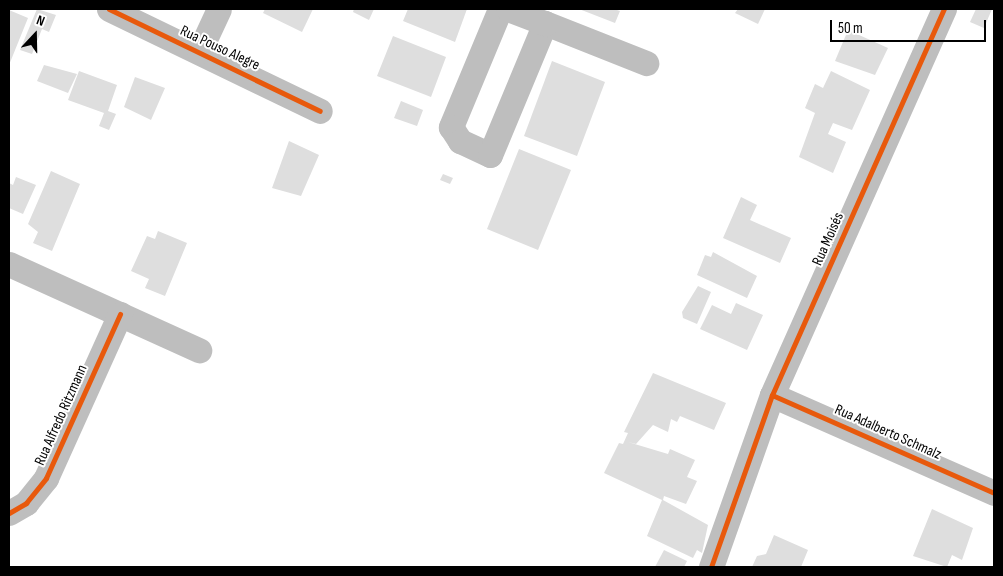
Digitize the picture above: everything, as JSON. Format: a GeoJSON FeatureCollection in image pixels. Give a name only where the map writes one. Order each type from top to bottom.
{"type":"FeatureCollection","features":[{"type":"Feature","properties":{"kind":"street","name":"Rua Pouso Alegre"},"geometry":{"type":"LineString","coordinates":[[109,9],[320,111]]}},
{"type":"Feature","properties":{"kind":"street"},"geometry":{"type":"LineString","coordinates":[[198,52],[219,9]]}},
{"type":"Feature","properties":{"kind":"street"},"geometry":{"type":"LineString","coordinates":[[500,9],[451,127],[460,141],[490,154],[545,23]]}},
{"type":"Feature","properties":{"kind":"street"},"geometry":{"type":"LineString","coordinates":[[508,9],[646,63]]}},
{"type":"Feature","properties":{"kind":"street","name":"Rua Moisés"},"geometry":{"type":"LineString","coordinates":[[711,567],[772,395],[944,9]]}},
{"type":"Feature","properties":{"kind":"street"},"geometry":{"type":"LineString","coordinates":[[9,264],[199,350]]}},
{"type":"Feature","properties":{"kind":"street","name":"Rua Alfredo Ritzmann"},"geometry":{"type":"LineString","coordinates":[[9,514],[26,503],[46,478],[120,314]]}},
{"type":"Feature","properties":{"kind":"street","name":"Rua Adalberto Schmalz"},"geometry":{"type":"LineString","coordinates":[[772,395],[994,492]]}},
{"type":"Feature","properties":{"kind":"building"},"geometry":{"type":"Polygon","coordinates":[[[37,9],[56,15],[49,32],[42,29],[32,54],[20,50],[37,9]]]}},
{"type":"Feature","properties":{"kind":"building"},"geometry":{"type":"Polygon","coordinates":[[[265,9],[313,9],[302,32],[263,13],[265,9]]]}},
{"type":"Feature","properties":{"kind":"building"},"geometry":{"type":"Polygon","coordinates":[[[354,9],[374,9],[369,20],[353,12],[354,9]]]}},
{"type":"Feature","properties":{"kind":"building"},"geometry":{"type":"Polygon","coordinates":[[[408,9],[467,9],[455,42],[403,21],[408,9]]]}},
{"type":"Feature","properties":{"kind":"building"},"geometry":{"type":"Polygon","coordinates":[[[579,9],[614,9],[620,11],[615,23],[579,9]]]}},
{"type":"Feature","properties":{"kind":"building"},"geometry":{"type":"Polygon","coordinates":[[[738,9],[765,9],[758,24],[735,13],[738,9]]]}},
{"type":"Feature","properties":{"kind":"building"},"geometry":{"type":"Polygon","coordinates":[[[976,9],[992,9],[984,28],[970,22],[976,9]]]}},
{"type":"Feature","properties":{"kind":"building"},"geometry":{"type":"Polygon","coordinates":[[[9,10],[28,18],[9,65],[9,10]]]}},
{"type":"Feature","properties":{"kind":"building"},"geometry":{"type":"Polygon","coordinates":[[[848,30],[888,48],[875,75],[835,61],[848,30]]]}},
{"type":"Feature","properties":{"kind":"building"},"geometry":{"type":"Polygon","coordinates":[[[393,36],[446,57],[431,97],[377,76],[393,36]]]}},
{"type":"Feature","properties":{"kind":"building"},"geometry":{"type":"Polygon","coordinates":[[[552,61],[605,82],[577,156],[524,136],[552,61]]]}},
{"type":"Feature","properties":{"kind":"building"},"geometry":{"type":"Polygon","coordinates":[[[44,65],[77,74],[68,93],[37,81],[44,65]]]}},
{"type":"Feature","properties":{"kind":"building"},"geometry":{"type":"Polygon","coordinates":[[[79,71],[117,85],[108,111],[116,114],[109,130],[99,126],[104,113],[68,100],[79,71]]]}},
{"type":"Feature","properties":{"kind":"building"},"geometry":{"type":"Polygon","coordinates":[[[831,71],[870,90],[852,130],[833,123],[828,134],[846,142],[833,173],[799,157],[815,113],[805,108],[815,84],[823,88],[831,71]]]}},
{"type":"Feature","properties":{"kind":"building"},"geometry":{"type":"Polygon","coordinates":[[[135,77],[165,88],[151,120],[124,107],[135,77]]]}},
{"type":"Feature","properties":{"kind":"building"},"geometry":{"type":"Polygon","coordinates":[[[401,101],[423,110],[417,126],[394,118],[401,101]]]}},
{"type":"Feature","properties":{"kind":"building"},"geometry":{"type":"Polygon","coordinates":[[[289,141],[319,155],[301,196],[272,188],[289,141]]]}},
{"type":"Feature","properties":{"kind":"building"},"geometry":{"type":"Polygon","coordinates":[[[519,149],[571,170],[538,250],[487,229],[519,149]]]}},
{"type":"Feature","properties":{"kind":"building"},"geometry":{"type":"Polygon","coordinates":[[[51,171],[80,184],[52,251],[33,243],[38,232],[28,224],[51,171]]]}},
{"type":"Feature","properties":{"kind":"building"},"geometry":{"type":"Polygon","coordinates":[[[443,174],[453,178],[450,184],[440,180],[443,174]]]}},
{"type":"Feature","properties":{"kind":"building"},"geometry":{"type":"Polygon","coordinates":[[[16,177],[36,185],[23,214],[9,208],[9,183],[13,185],[16,177]]]}},
{"type":"Feature","properties":{"kind":"building"},"geometry":{"type":"Polygon","coordinates":[[[741,197],[757,205],[750,220],[791,238],[780,263],[723,238],[741,197]]]}},
{"type":"Feature","properties":{"kind":"building"},"geometry":{"type":"Polygon","coordinates":[[[158,231],[187,243],[165,296],[145,288],[149,279],[131,271],[147,236],[155,239],[158,231]]]}},
{"type":"Feature","properties":{"kind":"building"},"geometry":{"type":"Polygon","coordinates":[[[713,252],[757,276],[747,298],[697,275],[705,255],[711,257],[713,252]]]}},
{"type":"Feature","properties":{"kind":"building"},"geometry":{"type":"Polygon","coordinates":[[[698,286],[711,292],[697,324],[683,318],[682,312],[698,286]]]}},
{"type":"Feature","properties":{"kind":"building"},"geometry":{"type":"Polygon","coordinates":[[[736,303],[763,315],[747,350],[700,329],[712,305],[731,314],[736,303]]]}},
{"type":"Feature","properties":{"kind":"building"},"geometry":{"type":"Polygon","coordinates":[[[653,373],[726,403],[714,430],[680,416],[677,422],[671,419],[668,432],[653,425],[636,444],[628,442],[668,454],[670,449],[695,460],[687,477],[697,481],[686,504],[664,496],[663,500],[708,525],[702,553],[697,550],[693,558],[647,536],[662,500],[604,473],[619,443],[623,444],[628,433],[624,432],[653,373]]]}},
{"type":"Feature","properties":{"kind":"building"},"geometry":{"type":"Polygon","coordinates":[[[932,509],[973,528],[962,560],[952,555],[947,567],[913,556],[932,509]]]}},
{"type":"Feature","properties":{"kind":"building"},"geometry":{"type":"Polygon","coordinates":[[[774,535],[808,550],[801,567],[752,567],[757,556],[766,554],[774,535]]]}},
{"type":"Feature","properties":{"kind":"building"},"geometry":{"type":"Polygon","coordinates":[[[664,550],[687,561],[684,567],[655,567],[664,550]]]}},
{"type":"Feature","properties":{"kind":"cycle path"},"geometry":{"type":"LineString","coordinates":[[109,9],[320,111]]}},
{"type":"Feature","properties":{"kind":"cycle path"},"geometry":{"type":"LineString","coordinates":[[711,567],[772,395],[944,9]]}},
{"type":"Feature","properties":{"kind":"cycle path"},"geometry":{"type":"LineString","coordinates":[[9,513],[26,503],[46,478],[120,314]]}},
{"type":"Feature","properties":{"kind":"cycle path"},"geometry":{"type":"LineString","coordinates":[[772,395],[994,493]]}}]}
